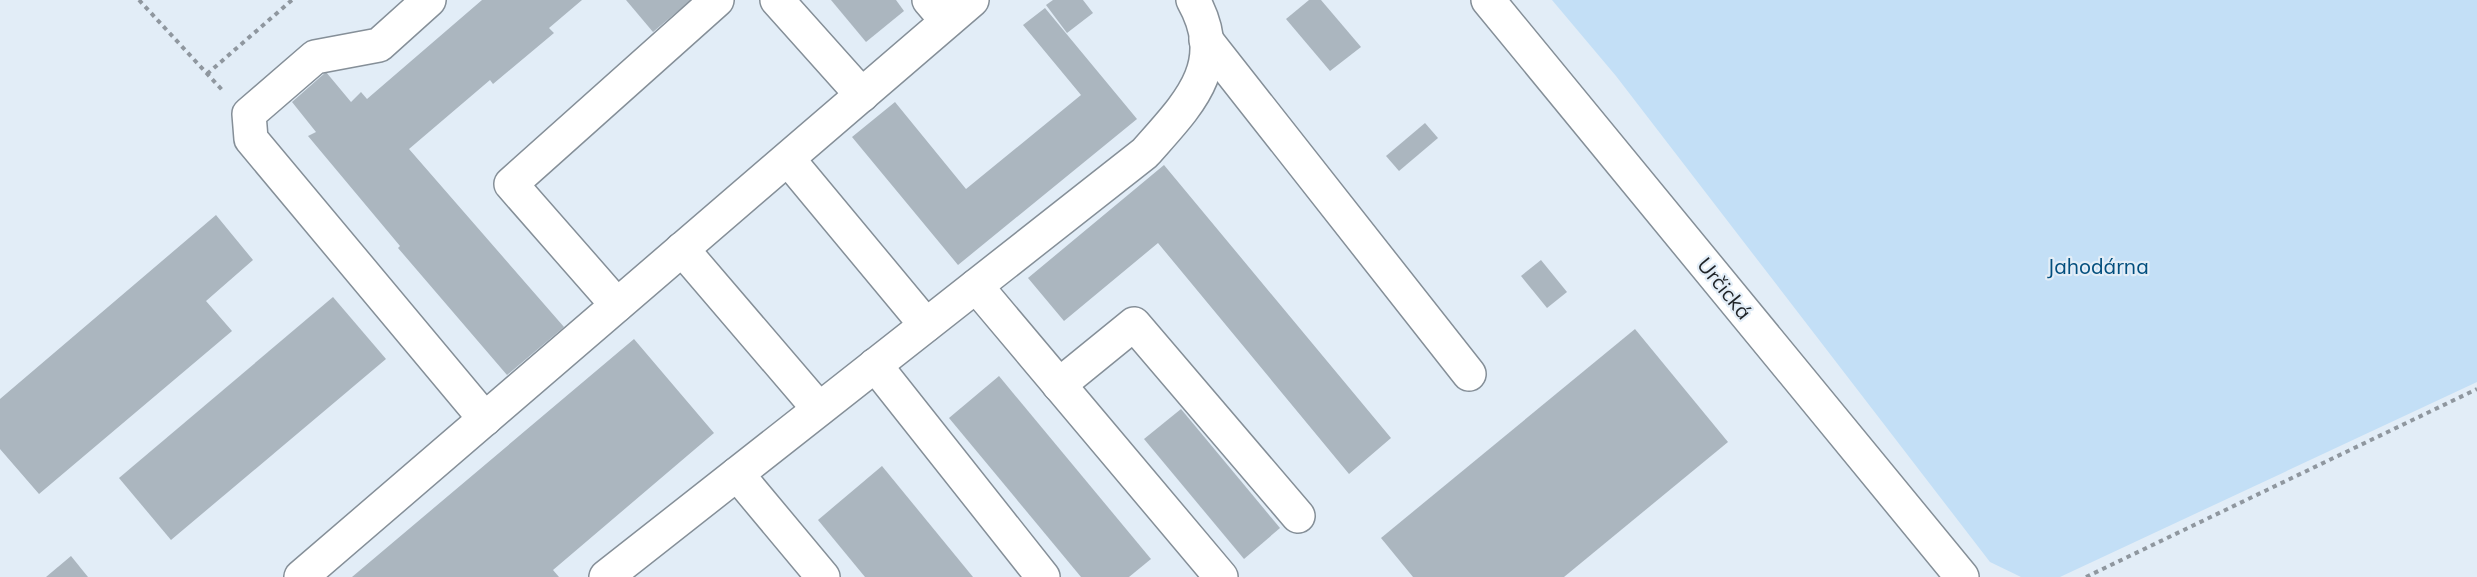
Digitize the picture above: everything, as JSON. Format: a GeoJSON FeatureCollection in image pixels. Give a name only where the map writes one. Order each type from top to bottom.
{"type":"FeatureCollection","features":[{"type":"Feature","properties":{"kind":"street"},"geometry":{"type":"LineString","coordinates":[[429,0],[379,45],[315,57],[249,114],[251,139],[485,419]]}},
{"type":"Feature","properties":{"kind":"street"},"geometry":{"type":"LineString","coordinates":[[617,305],[512,184],[717,0]]}},
{"type":"Feature","properties":{"kind":"street"},"geometry":{"type":"LineString","coordinates":[[777,0],[861,95]]}},
{"type":"Feature","properties":{"kind":"street"},"geometry":{"type":"LineString","coordinates":[[301,577],[861,95],[938,11],[972,0]]}},
{"type":"Feature","properties":{"kind":"street"},"geometry":{"type":"LineString","coordinates":[[612,575],[1145,153],[1185,108],[1207,68],[1206,22],[1193,0]]}},
{"type":"Feature","properties":{"kind":"street","name":"Určická"},"geometry":{"type":"LineString","coordinates":[[1488,0],[1962,577]]}},
{"type":"Feature","properties":{"kind":"street"},"geometry":{"type":"LineString","coordinates":[[1206,40],[1469,374]]}},
{"type":"Feature","properties":{"kind":"street"},"geometry":{"type":"LineString","coordinates":[[788,159],[926,325]]}},
{"type":"Feature","properties":{"kind":"street"},"geometry":{"type":"LineString","coordinates":[[682,249],[819,409]]}},
{"type":"Feature","properties":{"kind":"street"},"geometry":{"type":"LineString","coordinates":[[976,286],[1221,577]]}},
{"type":"Feature","properties":{"kind":"street"},"geometry":{"type":"LineString","coordinates":[[1059,385],[1134,324],[1298,516]]}},
{"type":"Feature","properties":{"kind":"street"},"geometry":{"type":"LineString","coordinates":[[875,365],[1043,577]]}},
{"type":"Feature","properties":{"kind":"street"},"geometry":{"type":"LineString","coordinates":[[737,474],[823,577]]}},
{"type":"Feature","properties":{"kind":"path"},"geometry":{"type":"LineString","coordinates":[[139,0],[250,121]]}},
{"type":"Feature","properties":{"kind":"path"},"geometry":{"type":"LineString","coordinates":[[207,74],[292,0]]}},
{"type":"Feature","properties":{"kind":"path"},"geometry":{"type":"LineString","coordinates":[[2086,577],[2477,389]]}},
{"type":"Feature","properties":{"kind":"green space","name":"Jahodárna"},"geometry":{"type":"Polygon","coordinates":[[[1552,0],[2477,0],[2477,382],[2060,577],[2021,577],[1990,562],[1616,76],[1552,0]]]}},
{"type":"Feature","properties":{"kind":"building"},"geometry":{"type":"Polygon","coordinates":[[[482,0],[582,0],[549,28],[554,33],[493,84],[490,80],[409,149],[564,327],[507,375],[398,248],[400,246],[308,136],[316,132],[292,102],[326,72],[351,102],[361,92],[367,99],[482,0]]]}},
{"type":"Feature","properties":{"kind":"building"},"geometry":{"type":"Polygon","coordinates":[[[626,0],[691,0],[653,32],[626,0]]]}},
{"type":"Feature","properties":{"kind":"building"},"geometry":{"type":"Polygon","coordinates":[[[831,0],[896,0],[904,11],[866,42],[831,0]]]}},
{"type":"Feature","properties":{"kind":"building"},"geometry":{"type":"Polygon","coordinates":[[[1053,0],[1083,0],[1093,13],[1067,33],[1046,5],[1053,0]]]}},
{"type":"Feature","properties":{"kind":"building"},"geometry":{"type":"Polygon","coordinates":[[[1309,0],[1321,0],[1361,47],[1330,71],[1286,19],[1309,0]]]}},
{"type":"Feature","properties":{"kind":"building"},"geometry":{"type":"Polygon","coordinates":[[[1045,8],[1137,119],[958,265],[852,137],[895,102],[966,189],[1081,95],[1023,25],[1045,8]]]}},
{"type":"Feature","properties":{"kind":"building"},"geometry":{"type":"Polygon","coordinates":[[[1425,123],[1438,138],[1399,171],[1386,156],[1425,123]]]}},
{"type":"Feature","properties":{"kind":"building"},"geometry":{"type":"Polygon","coordinates":[[[1164,165],[1391,438],[1349,474],[1158,243],[1064,321],[1028,278],[1164,165]]]}},
{"type":"Feature","properties":{"kind":"building"},"geometry":{"type":"Polygon","coordinates":[[[216,215],[253,260],[206,301],[232,331],[39,494],[0,449],[0,399],[216,215]]]}},
{"type":"Feature","properties":{"kind":"building"},"geometry":{"type":"Polygon","coordinates":[[[1541,260],[1567,292],[1547,308],[1521,276],[1541,260]]]}},
{"type":"Feature","properties":{"kind":"building"},"geometry":{"type":"Polygon","coordinates":[[[333,297],[386,359],[171,540],[119,478],[333,297]]]}},
{"type":"Feature","properties":{"kind":"building"},"geometry":{"type":"Polygon","coordinates":[[[1635,329],[1728,442],[1564,577],[1413,577],[1381,538],[1635,329]]]}},
{"type":"Feature","properties":{"kind":"building"},"geometry":{"type":"Polygon","coordinates":[[[634,339],[714,433],[553,570],[559,577],[352,577],[634,339]]]}},
{"type":"Feature","properties":{"kind":"building"},"geometry":{"type":"Polygon","coordinates":[[[999,376],[1151,559],[1129,577],[1081,577],[949,418],[999,376]]]}},
{"type":"Feature","properties":{"kind":"building"},"geometry":{"type":"Polygon","coordinates":[[[1181,409],[1280,528],[1244,559],[1144,439],[1181,409]]]}},
{"type":"Feature","properties":{"kind":"building"},"geometry":{"type":"Polygon","coordinates":[[[882,466],[973,577],[865,577],[818,520],[882,466]]]}},
{"type":"Feature","properties":{"kind":"building"},"geometry":{"type":"Polygon","coordinates":[[[71,556],[88,577],[46,577],[71,556]]]}}]}
